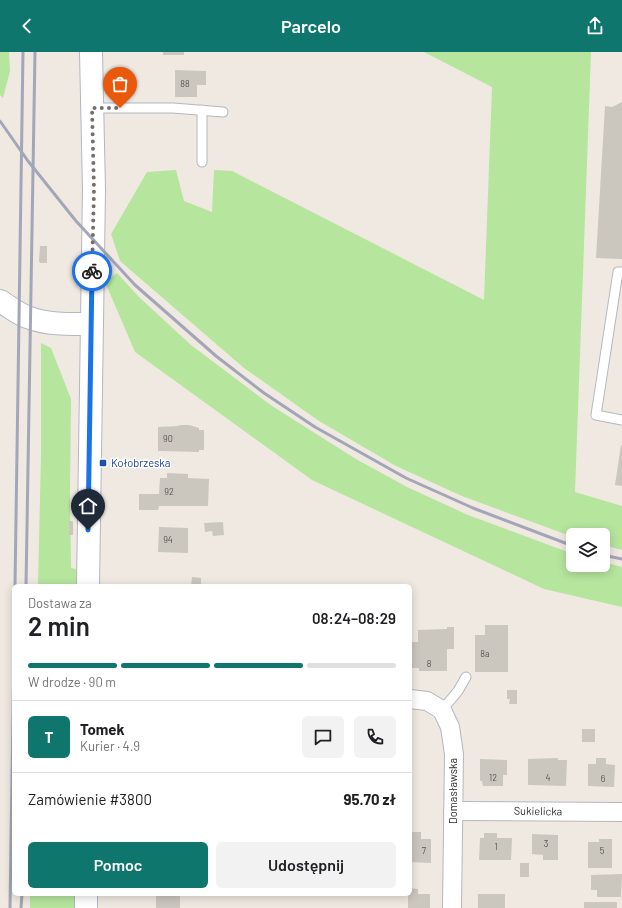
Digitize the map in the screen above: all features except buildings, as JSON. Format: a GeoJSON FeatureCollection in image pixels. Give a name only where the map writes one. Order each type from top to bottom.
{"type":"FeatureCollection","features":[{"type":"Feature","properties":{"kind":"street"},"geometry":{"type":"LineString","coordinates":[[88,584],[94,190],[91,52]]}},
{"type":"Feature","properties":{"kind":"street"},"geometry":{"type":"LineString","coordinates":[[0,301],[30,318],[52,323],[91,324]]}},
{"type":"Feature","properties":{"kind":"street"},"geometry":{"type":"LineString","coordinates":[[412,699],[427,702],[442,710]]}},
{"type":"Feature","properties":{"kind":"street","name":"Domasławska"},"geometry":{"type":"LineString","coordinates":[[442,710],[450,727],[454,754],[452,908]]}},
{"type":"Feature","properties":{"kind":"street","name":"Sukielicka"},"geometry":{"type":"LineString","coordinates":[[453,811],[622,812]]}},
{"type":"Feature","properties":{"kind":"street"},"geometry":{"type":"LineString","coordinates":[[86,896],[86,908]]}},
{"type":"Feature","properties":{"kind":"lane"},"geometry":{"type":"LineString","coordinates":[[92,108],[173,108],[223,112]]}},
{"type":"Feature","properties":{"kind":"lane"},"geometry":{"type":"LineString","coordinates":[[202,110],[202,162]]}},
{"type":"Feature","properties":{"kind":"lane"},"geometry":{"type":"LineString","coordinates":[[622,272],[618,272],[596,415],[622,420]]}},
{"type":"Feature","properties":{"kind":"lane"},"geometry":{"type":"LineString","coordinates":[[442,710],[458,691],[466,677]]}},
{"type":"Feature","properties":{"kind":"green space"},"geometry":{"type":"Polygon","coordinates":[[[0,52],[9,52],[10,71],[3,98],[0,95],[0,52]]]}},
{"type":"Feature","properties":{"kind":"green space"},"geometry":{"type":"Polygon","coordinates":[[[424,52],[591,52],[575,492],[622,506],[622,550],[610,547],[610,528],[566,528],[566,534],[462,496],[396,466],[319,421],[244,368],[120,261],[111,234],[147,172],[176,170],[184,201],[212,212],[214,170],[232,171],[484,300],[492,87],[424,52]]]}},
{"type":"Feature","properties":{"kind":"green space"},"geometry":{"type":"Polygon","coordinates":[[[117,273],[139,297],[191,345],[272,406],[356,459],[407,487],[468,515],[566,551],[566,572],[610,572],[610,564],[622,567],[622,607],[544,589],[312,480],[135,352],[105,282],[117,273]]]}},
{"type":"Feature","properties":{"kind":"green space"},"geometry":{"type":"Polygon","coordinates":[[[41,343],[51,348],[71,399],[71,568],[76,569],[76,584],[38,584],[41,455],[41,343]]]}},
{"type":"Feature","properties":{"kind":"green space"},"geometry":{"type":"Polygon","coordinates":[[[30,896],[75,896],[75,908],[30,908],[30,896]]]}},
{"type":"Feature","properties":{"kind":"railway"},"geometry":{"type":"LineString","coordinates":[[15,584],[23,52]]}},
{"type":"Feature","properties":{"kind":"railway"},"geometry":{"type":"LineString","coordinates":[[26,584],[35,52]]}},
{"type":"Feature","properties":{"kind":"railway"},"geometry":{"type":"LineString","coordinates":[[0,121],[28,161],[76,221],[135,285],[216,356],[264,393],[315,427],[406,478],[473,508],[566,543]]}},
{"type":"Feature","properties":{"kind":"railway"},"geometry":{"type":"LineString","coordinates":[[610,556],[622,559]]}},
{"type":"Feature","properties":{"kind":"railway"},"geometry":{"type":"LineString","coordinates":[[10,908],[12,780]]}},
{"type":"Feature","properties":{"kind":"railway"},"geometry":{"type":"LineString","coordinates":[[21,908],[22,896]]}},
{"type":"Feature","properties":{"kind":"way so far"},"geometry":{"type":"LineString","coordinates":[[92,271],[94,190],[92,108],[120,108]]}},
{"type":"Feature","properties":{"kind":"place","name":"Kołobrzeska"},"geometry":{"type":"Point","coordinates":[103,463]}},
{"type":"Feature","properties":{"kind":"route"},"geometry":{"type":"LineString","coordinates":[[88,530],[92,271]]}}]}
